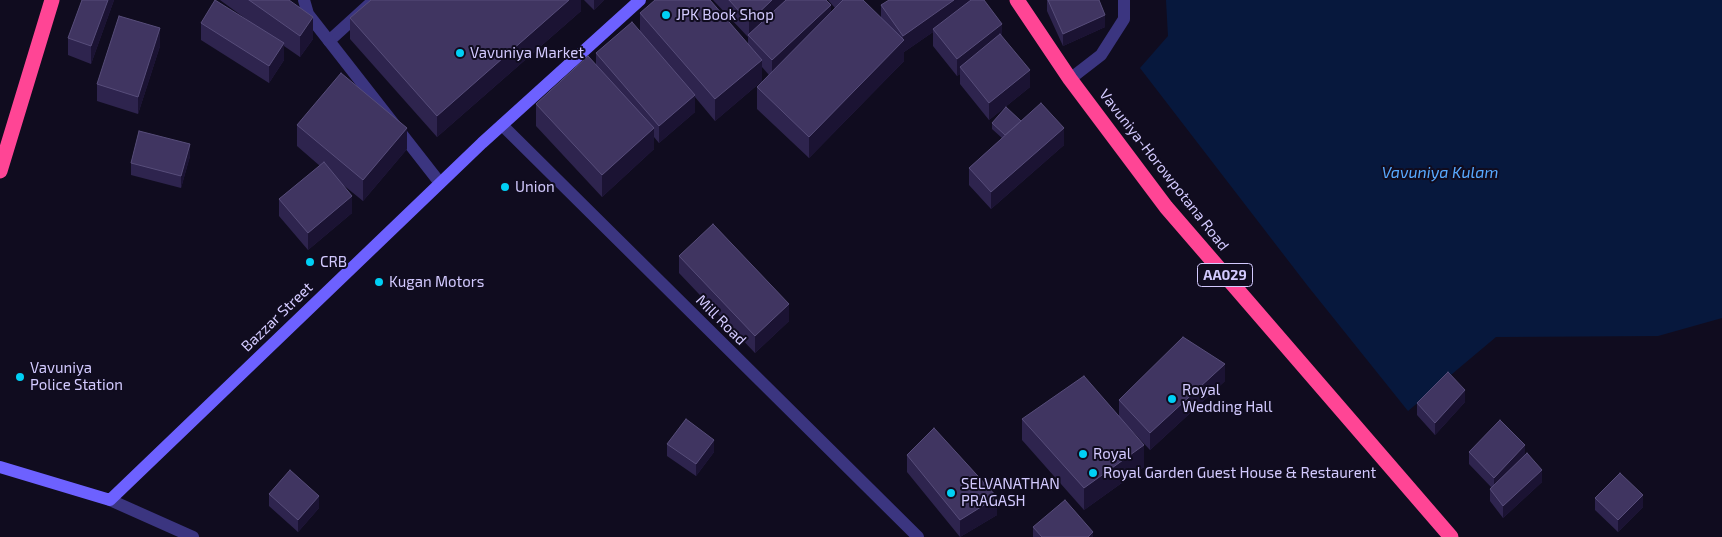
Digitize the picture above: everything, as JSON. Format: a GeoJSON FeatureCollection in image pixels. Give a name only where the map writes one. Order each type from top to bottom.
{"type":"FeatureCollection","features":[{"type":"Feature","properties":{"kind":"highway"},"geometry":{"type":"LineString","coordinates":[[0,171],[52,0]]}},
{"type":"Feature","properties":{"kind":"highway","name":"Vavuniya-Horowpotana Road"},"geometry":{"type":"LineString","coordinates":[[1017,0],[1070,79],[1166,207],[1451,537]]}},
{"type":"Feature","properties":{"kind":"main road","name":"Bazzar Street"},"geometry":{"type":"LineString","coordinates":[[110,500],[440,183],[640,0]]}},
{"type":"Feature","properties":{"kind":"main road"},"geometry":{"type":"LineString","coordinates":[[0,467],[110,500]]}},
{"type":"Feature","properties":{"kind":"street"},"geometry":{"type":"LineString","coordinates":[[304,0],[308,14],[440,183]]}},
{"type":"Feature","properties":{"kind":"street"},"geometry":{"type":"LineString","coordinates":[[329,42],[374,0]]}},
{"type":"Feature","properties":{"kind":"street"},"geometry":{"type":"LineString","coordinates":[[1070,79],[1101,55],[1124,19],[1124,0]]}},
{"type":"Feature","properties":{"kind":"street","name":"Mill Road"},"geometry":{"type":"LineString","coordinates":[[502,125],[918,537]]}},
{"type":"Feature","properties":{"kind":"street"},"geometry":{"type":"LineString","coordinates":[[110,500],[193,537]]}},
{"type":"Feature","properties":{"kind":"water","name":"Vavuniya Kulam"},"geometry":{"type":"Polygon","coordinates":[[[1166,0],[1722,0],[1722,318],[1658,336],[1496,337],[1408,411],[1307,285],[1140,68],[1168,36],[1166,0]]]}},
{"type":"Feature","properties":{"kind":"building"},"geometry":{"type":"Polygon","coordinates":[[[82,0],[108,0],[91,46],[68,38],[82,0]]]}},
{"type":"Feature","properties":{"kind":"building"},"geometry":{"type":"Polygon","coordinates":[[[215,0],[284,43],[269,66],[201,23],[215,0]]]}},
{"type":"Feature","properties":{"kind":"building"},"geometry":{"type":"Polygon","coordinates":[[[249,0],[289,0],[313,17],[300,36],[249,0]]]}},
{"type":"Feature","properties":{"kind":"building"},"geometry":{"type":"Polygon","coordinates":[[[371,0],[569,0],[437,116],[350,18],[371,0]]]}},
{"type":"Feature","properties":{"kind":"building"},"geometry":{"type":"Polygon","coordinates":[[[655,0],[710,0],[762,60],[715,99],[640,13],[655,0]]]}},
{"type":"Feature","properties":{"kind":"building"},"geometry":{"type":"Polygon","coordinates":[[[729,0],[772,0],[749,22],[729,0]]]}},
{"type":"Feature","properties":{"kind":"building"},"geometry":{"type":"Polygon","coordinates":[[[786,0],[826,0],[831,5],[772,60],[748,35],[786,0]]]}},
{"type":"Feature","properties":{"kind":"building"},"geometry":{"type":"Polygon","coordinates":[[[843,0],[863,0],[904,40],[809,137],[757,87],[843,0]]]}},
{"type":"Feature","properties":{"kind":"building"},"geometry":{"type":"Polygon","coordinates":[[[889,0],[954,0],[903,36],[881,5],[889,0]]]}},
{"type":"Feature","properties":{"kind":"building"},"geometry":{"type":"Polygon","coordinates":[[[971,0],[984,0],[1002,24],[957,59],[933,29],[971,0]]]}},
{"type":"Feature","properties":{"kind":"building"},"geometry":{"type":"Polygon","coordinates":[[[1048,0],[1099,0],[1105,15],[1063,34],[1048,0]]]}},
{"type":"Feature","properties":{"kind":"building"},"geometry":{"type":"Polygon","coordinates":[[[119,16],[160,28],[138,97],[97,84],[119,16]]]}},
{"type":"Feature","properties":{"kind":"building"},"geometry":{"type":"Polygon","coordinates":[[[632,22],[695,95],[659,126],[596,53],[632,22]]]}},
{"type":"Feature","properties":{"kind":"building"},"geometry":{"type":"Polygon","coordinates":[[[1000,34],[1030,70],[989,103],[960,67],[1000,34]]]}},
{"type":"Feature","properties":{"kind":"building"},"geometry":{"type":"Polygon","coordinates":[[[588,56],[654,128],[602,175],[536,104],[588,56]]]}},
{"type":"Feature","properties":{"kind":"building"},"geometry":{"type":"Polygon","coordinates":[[[341,73],[407,128],[363,180],[297,125],[341,73]]]}},
{"type":"Feature","properties":{"kind":"building"},"geometry":{"type":"Polygon","coordinates":[[[1041,103],[1064,128],[991,192],[969,168],[1041,103]]]}},
{"type":"Feature","properties":{"kind":"building"},"geometry":{"type":"Polygon","coordinates":[[[1006,107],[1021,121],[1005,135],[992,123],[1006,107]]]}},
{"type":"Feature","properties":{"kind":"building"},"geometry":{"type":"Polygon","coordinates":[[[139,131],[190,144],[181,176],[131,163],[139,131]]]}},
{"type":"Feature","properties":{"kind":"building"},"geometry":{"type":"Polygon","coordinates":[[[324,162],[352,196],[308,233],[279,199],[324,162]]]}},
{"type":"Feature","properties":{"kind":"building"},"geometry":{"type":"Polygon","coordinates":[[[713,224],[789,304],[755,336],[679,256],[713,224]]]}},
{"type":"Feature","properties":{"kind":"building","name":"Royal Wedding Hall"},"geometry":{"type":"Polygon","coordinates":[[[1183,337],[1225,364],[1150,433],[1119,400],[1183,337]]]}},
{"type":"Feature","properties":{"kind":"building"},"geometry":{"type":"Polygon","coordinates":[[[1448,372],[1465,390],[1435,423],[1417,403],[1448,372]]]}},
{"type":"Feature","properties":{"kind":"building","name":"Royal"},"geometry":{"type":"Polygon","coordinates":[[[1084,376],[1144,445],[1084,488],[1022,419],[1084,376]]]}},
{"type":"Feature","properties":{"kind":"building"},"geometry":{"type":"Polygon","coordinates":[[[686,419],[714,440],[696,464],[667,444],[686,419]]]}},
{"type":"Feature","properties":{"kind":"building"},"geometry":{"type":"Polygon","coordinates":[[[1500,420],[1525,445],[1494,478],[1469,452],[1500,420]]]}},
{"type":"Feature","properties":{"kind":"building","name":"SELVANATHAN PRAGASH"},"geometry":{"type":"Polygon","coordinates":[[[934,428],[997,497],[960,520],[907,455],[934,428]]]}},
{"type":"Feature","properties":{"kind":"building"},"geometry":{"type":"Polygon","coordinates":[[[1527,453],[1542,470],[1503,506],[1490,489],[1527,453]]]}},
{"type":"Feature","properties":{"kind":"building"},"geometry":{"type":"Polygon","coordinates":[[[290,470],[319,496],[298,520],[269,494],[290,470]]]}},
{"type":"Feature","properties":{"kind":"building"},"geometry":{"type":"Polygon","coordinates":[[[1620,473],[1643,495],[1618,520],[1595,498],[1620,473]]]}},
{"type":"Feature","properties":{"kind":"building"},"geometry":{"type":"Polygon","coordinates":[[[1065,500],[1093,532],[1088,537],[1042,537],[1033,527],[1065,500]]]}},
{"type":"Feature","properties":{"kind":"place","name":"JPK Book Shop"},"geometry":{"type":"Point","coordinates":[666,15]}},
{"type":"Feature","properties":{"kind":"place","name":"Vavuniya Market"},"geometry":{"type":"Point","coordinates":[460,53]}},
{"type":"Feature","properties":{"kind":"place","name":"Union"},"geometry":{"type":"Point","coordinates":[505,187]}},
{"type":"Feature","properties":{"kind":"place","name":"CRB"},"geometry":{"type":"Point","coordinates":[310,262]}},
{"type":"Feature","properties":{"kind":"place","name":"Kugan Motors"},"geometry":{"type":"Point","coordinates":[379,282]}},
{"type":"Feature","properties":{"kind":"place","name":"Vavuniya Police Station"},"geometry":{"type":"Point","coordinates":[20,377]}},
{"type":"Feature","properties":{"kind":"place","name":"Royal Wedding Hall"},"geometry":{"type":"Point","coordinates":[1172,399]}},
{"type":"Feature","properties":{"kind":"place","name":"Royal"},"geometry":{"type":"Point","coordinates":[1083,454]}},
{"type":"Feature","properties":{"kind":"place","name":"Royal Garden Guest House & Restaurent"},"geometry":{"type":"Point","coordinates":[1093,473]}},
{"type":"Feature","properties":{"kind":"place","name":"SELVANATHAN PRAGASH"},"geometry":{"type":"Point","coordinates":[951,493]}}]}
